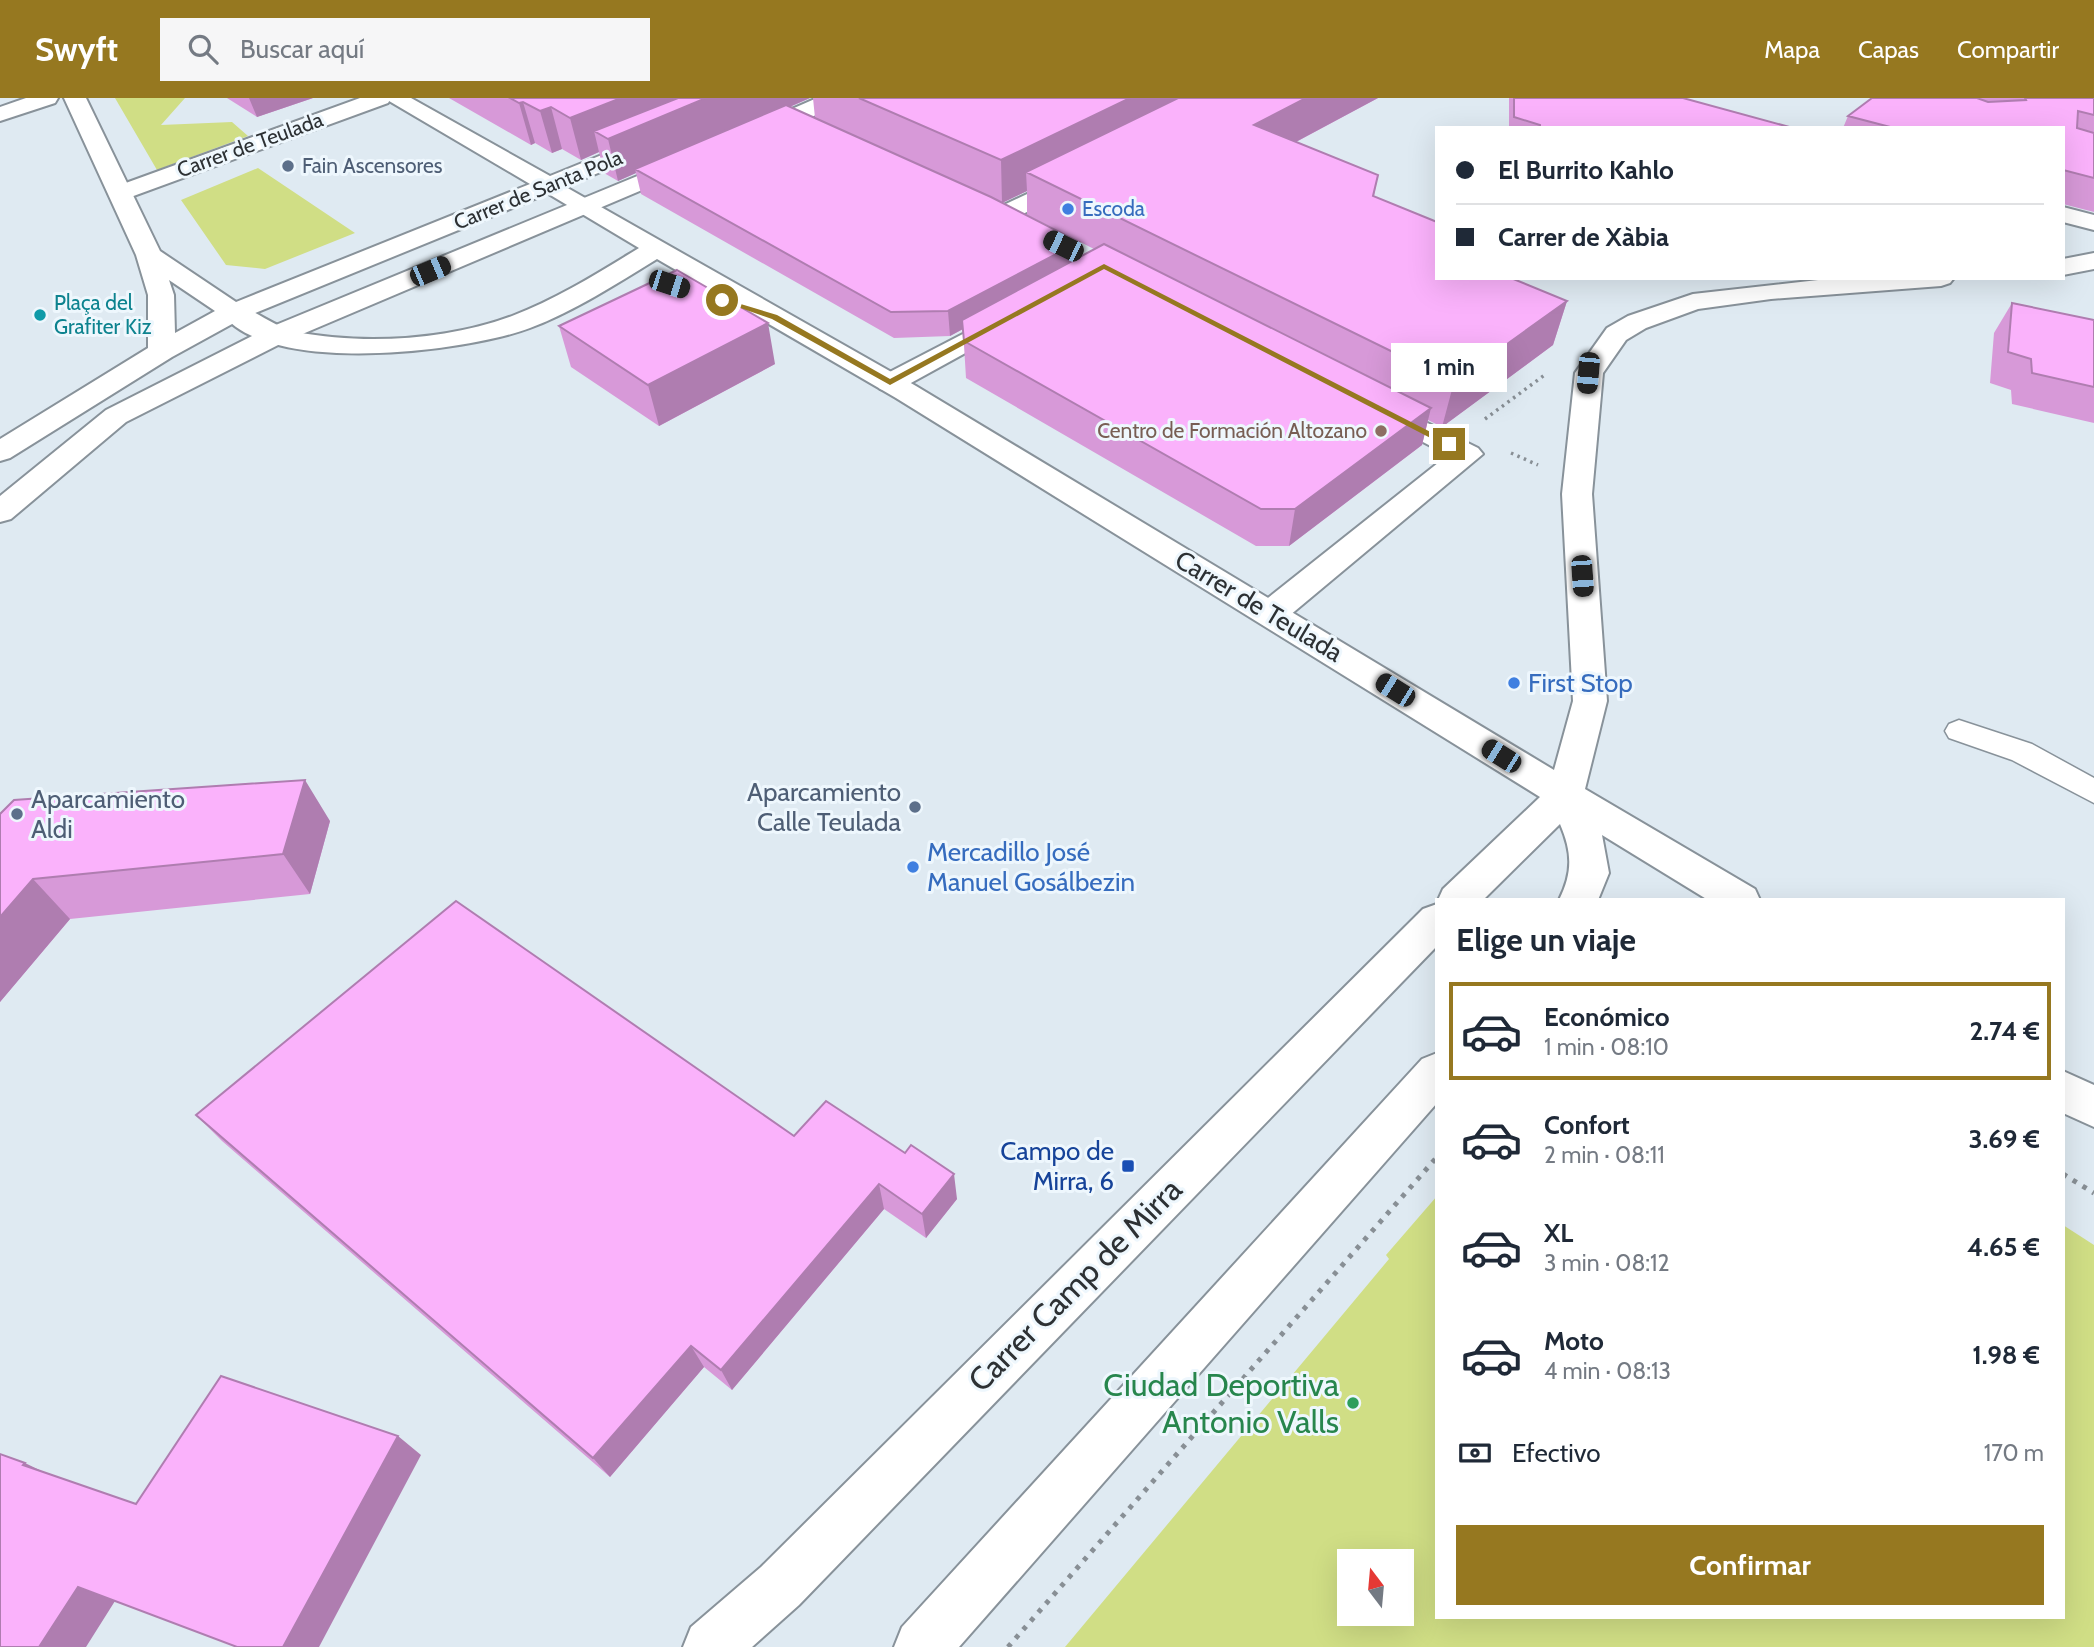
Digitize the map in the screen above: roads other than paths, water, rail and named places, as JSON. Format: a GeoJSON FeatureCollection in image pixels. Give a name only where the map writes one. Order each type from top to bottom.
{"type":"FeatureCollection","features":[{"type":"Feature","properties":{"kind":"street"},"geometry":{"type":"LineString","coordinates":[[0,114],[47,98]]}},
{"type":"Feature","properties":{"kind":"street"},"geometry":{"type":"LineString","coordinates":[[75,98],[149,255],[161,295],[162,351]]}},
{"type":"Feature","properties":{"kind":"street","name":"Carrer de Teulada"},"geometry":{"type":"LineString","coordinates":[[120,193],[380,98]]}},
{"type":"Feature","properties":{"kind":"street","name":"Carrer de Teulada"},"geometry":{"type":"LineString","coordinates":[[395,98],[890,383],[1271,613],[1565,796],[1738,898]]}},
{"type":"Feature","properties":{"kind":"street"},"geometry":{"type":"LineString","coordinates":[[739,140],[835,98]]}},
{"type":"Feature","properties":{"kind":"street"},"geometry":{"type":"LineString","coordinates":[[790,118],[815,129]]}},
{"type":"Feature","properties":{"kind":"street","name":"Carrer de Santa Pola"},"geometry":{"type":"LineString","coordinates":[[0,452],[162,351],[234,312],[664,138]]}},
{"type":"Feature","properties":{"kind":"street","name":"Carrer de Santa Pola"},"geometry":{"type":"LineString","coordinates":[[0,512],[116,416],[276,335],[701,157]]}},
{"type":"Feature","properties":{"kind":"street"},"geometry":{"type":"LineString","coordinates":[[1002,215],[1087,172]]}},
{"type":"Feature","properties":{"kind":"street"},"geometry":{"type":"LineString","coordinates":[[977,204],[1025,227]]}},
{"type":"Feature","properties":{"kind":"street"},"geometry":{"type":"LineString","coordinates":[[2065,215],[2094,223]]}},
{"type":"Feature","properties":{"kind":"street","name":"Carrer de Teulada"},"geometry":{"type":"LineString","coordinates":[[276,335],[338,344],[376,345],[444,339],[500,329],[571,298],[657,248]]}},
{"type":"Feature","properties":{"kind":"street"},"geometry":{"type":"LineString","coordinates":[[149,255],[234,312],[276,335]]}},
{"type":"Feature","properties":{"kind":"street"},"geometry":{"type":"LineString","coordinates":[[2065,267],[2094,261]]}},
{"type":"Feature","properties":{"kind":"street"},"geometry":{"type":"LineString","coordinates":[[1459,898],[1565,796],[1590,701],[1578,482],[1588,373],[1616,334],[1637,322],[1693,302],[1771,291],[1915,280]]}},
{"type":"Feature","properties":{"kind":"street","name":"Carrer de Teulada"},"geometry":{"type":"LineString","coordinates":[[571,298],[631,281],[656,283],[775,317]]}},
{"type":"Feature","properties":{"kind":"street"},"geometry":{"type":"LineString","coordinates":[[890,383],[1033,305]]}},
{"type":"Feature","properties":{"kind":"street"},"geometry":{"type":"LineString","coordinates":[[1271,613],[1468,454],[1351,394]]}},
{"type":"Feature","properties":{"kind":"street"},"geometry":{"type":"LineString","coordinates":[[1565,796],[1592,857],[1585,890],[1579,898]]}},
{"type":"Feature","properties":{"kind":"street","name":"Carrer Camp de Mirra"},"geometry":{"type":"LineString","coordinates":[[710,1647],[780,1586],[1435,922]]}},
{"type":"Feature","properties":{"kind":"street"},"geometry":{"type":"LineString","coordinates":[[922,1647],[1435,1074]]}},
{"type":"Feature","properties":{"kind":"street"},"geometry":{"type":"LineString","coordinates":[[2065,1091],[2094,1108]]}},
{"type":"Feature","properties":{"kind":"lane"},"geometry":{"type":"LineString","coordinates":[[1959,731],[2022,752],[2094,792]]}},
{"type":"Feature","properties":{"kind":"place","name":"Fain Ascensores"},"geometry":{"type":"Point","coordinates":[288,166]}},
{"type":"Feature","properties":{"kind":"place","name":"Escoda"},"geometry":{"type":"Point","coordinates":[1068,209]}},
{"type":"Feature","properties":{"kind":"place","name":"Plaça del Grafiter Kiz"},"geometry":{"type":"Point","coordinates":[40,315]}},
{"type":"Feature","properties":{"kind":"place","name":"Centro de Formación Altozano"},"geometry":{"type":"Point","coordinates":[1381,431]}},
{"type":"Feature","properties":{"kind":"place","name":"First Stop"},"geometry":{"type":"Point","coordinates":[1514,683]}},
{"type":"Feature","properties":{"kind":"place","name":"Aparcamiento Calle Teulada"},"geometry":{"type":"Point","coordinates":[915,807]}},
{"type":"Feature","properties":{"kind":"place","name":"Aparcamiento Aldi"},"geometry":{"type":"Point","coordinates":[17,814]}},
{"type":"Feature","properties":{"kind":"place","name":"Mercadillo José Manuel Gosálbezin"},"geometry":{"type":"Point","coordinates":[913,867]}},
{"type":"Feature","properties":{"kind":"place","name":"Campo de Mirra, 6"},"geometry":{"type":"Point","coordinates":[1128,1166]}},
{"type":"Feature","properties":{"kind":"place","name":"Ciudad Deportiva Antonio Valls"},"geometry":{"type":"Point","coordinates":[1353,1403]}}]}
